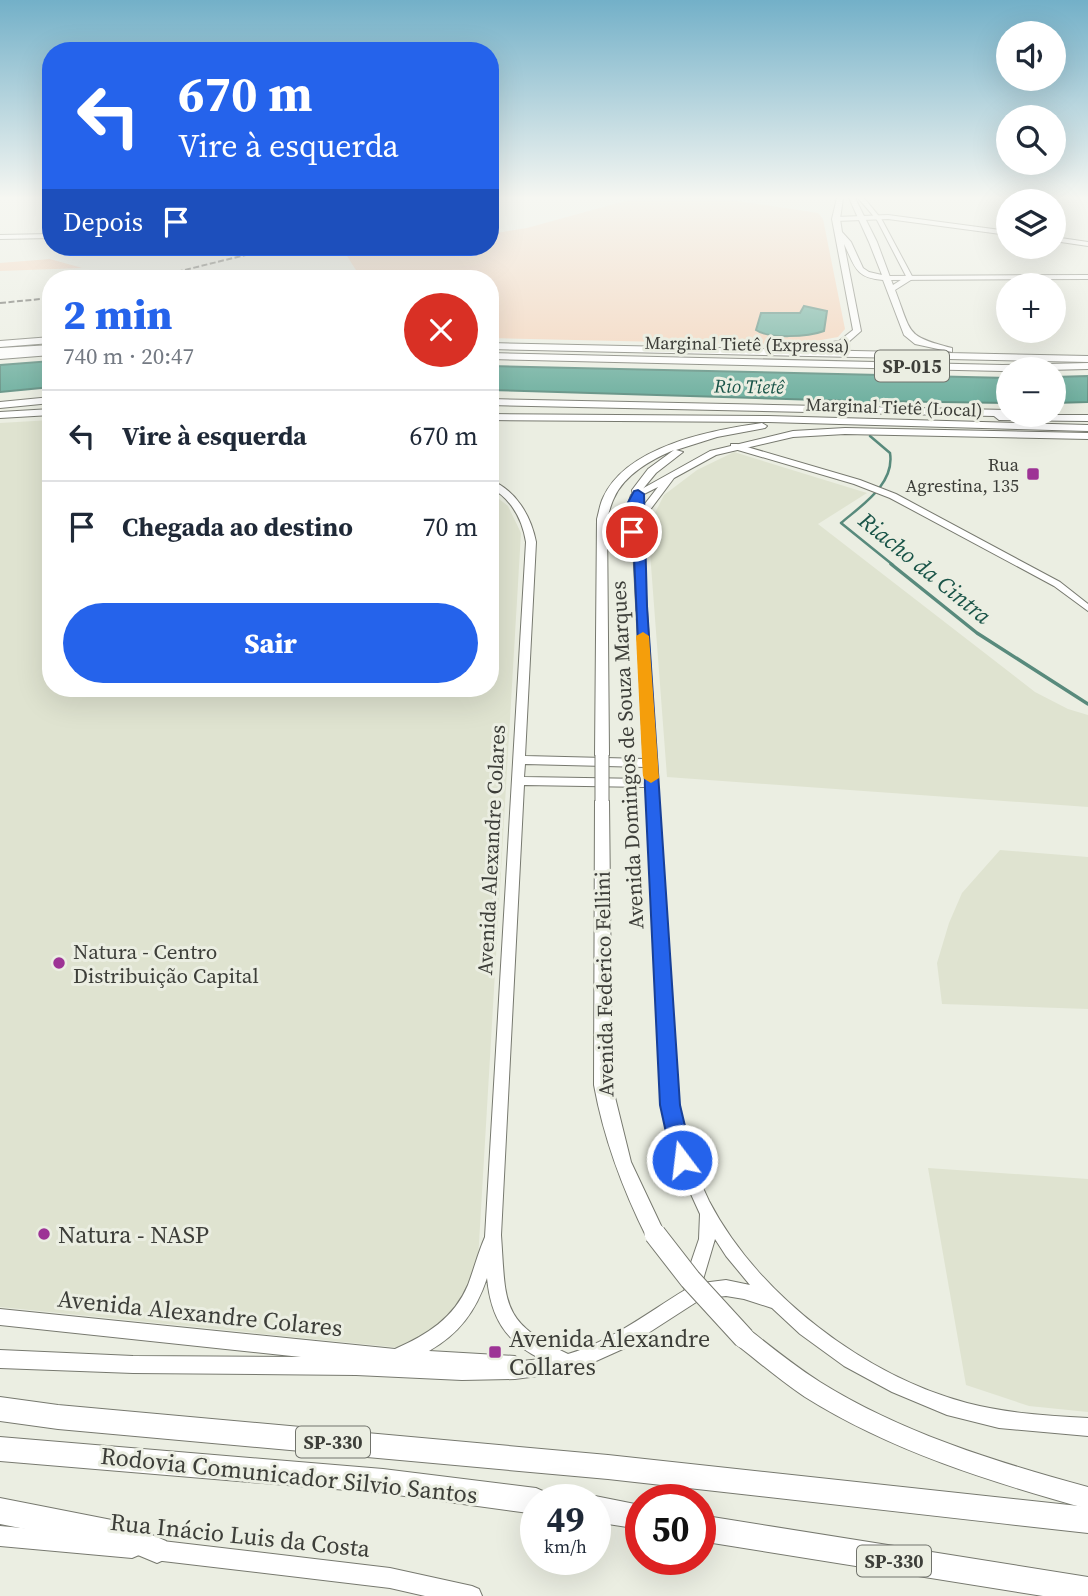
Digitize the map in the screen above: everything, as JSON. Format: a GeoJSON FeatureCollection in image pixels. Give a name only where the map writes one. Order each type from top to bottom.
{"type":"FeatureCollection","features":[{"type":"Feature","properties":{"kind":"highway"},"geometry":{"type":"LineString","coordinates":[[749,348],[828,346],[842,342],[854,334],[856,327],[845,272]]}},
{"type":"Feature","properties":{"kind":"highway"},"geometry":{"type":"LineString","coordinates":[[861,272],[871,278],[887,278]]}},
{"type":"Feature","properties":{"kind":"highway"},"geometry":{"type":"LineString","coordinates":[[885,272],[907,334],[912,339],[938,348],[985,353]]}},
{"type":"Feature","properties":{"kind":"highway"},"geometry":{"type":"LineString","coordinates":[[891,289],[910,278]]}},
{"type":"Feature","properties":{"kind":"highway"},"geometry":{"type":"LineString","coordinates":[[0,349],[42,341]]}},
{"type":"Feature","properties":{"kind":"highway"},"geometry":{"type":"LineString","coordinates":[[499,344],[1088,355]]}},
{"type":"Feature","properties":{"kind":"highway"},"geometry":{"type":"LineString","coordinates":[[532,345],[1003,359],[1088,355]]}},
{"type":"Feature","properties":{"kind":"highway"},"geometry":{"type":"LineString","coordinates":[[532,345],[737,361]]}},
{"type":"Feature","properties":{"kind":"highway"},"geometry":{"type":"LineString","coordinates":[[0,349],[42,348]]}},
{"type":"Feature","properties":{"kind":"highway"},"geometry":{"type":"LineString","coordinates":[[0,349],[27,353],[42,350]]}},
{"type":"Feature","properties":{"kind":"highway","name":"Marginal Tietê (Expressa)"},"geometry":{"type":"LineString","coordinates":[[499,356],[1002,368],[1088,366]]}},
{"type":"Feature","properties":{"kind":"highway"},"geometry":{"type":"LineString","coordinates":[[0,405],[42,401]]}},
{"type":"Feature","properties":{"kind":"highway","name":"SP-015"},"geometry":{"type":"LineString","coordinates":[[499,402],[996,413]]}},
{"type":"Feature","properties":{"kind":"highway"},"geometry":{"type":"LineString","coordinates":[[499,408],[974,417],[1088,415]]}},
{"type":"Feature","properties":{"kind":"highway"},"geometry":{"type":"LineString","coordinates":[[925,412],[974,417]]}},
{"type":"Feature","properties":{"kind":"highway"},"geometry":{"type":"LineString","coordinates":[[0,415],[42,413]]}},
{"type":"Feature","properties":{"kind":"highway"},"geometry":{"type":"LineString","coordinates":[[717,413],[878,427]]}},
{"type":"Feature","properties":{"kind":"highway"},"geometry":{"type":"LineString","coordinates":[[1066,414],[1088,415]]}},
{"type":"Feature","properties":{"kind":"highway","name":"Marginal Tietê (Local)"},"geometry":{"type":"LineString","coordinates":[[499,417],[836,422],[878,427],[1088,428]]}},
{"type":"Feature","properties":{"kind":"highway","name":"Avenida Federico Fellini"},"geometry":{"type":"LineString","coordinates":[[836,422],[764,425],[694,439],[658,453],[639,464],[612,491],[602,519],[603,1085],[611,1131],[628,1182],[655,1234],[690,1279],[744,1338],[822,1395],[860,1415],[1025,1480],[1088,1498]]}},
{"type":"Feature","properties":{"kind":"highway"},"geometry":{"type":"LineString","coordinates":[[641,519],[637,490],[652,471],[680,451],[706,440],[764,425]]}},
{"type":"Feature","properties":{"kind":"highway","name":"Rodovia Comunicador Silvio Santos"},"geometry":{"type":"LineString","coordinates":[[0,1411],[608,1467],[1088,1520]]}},
{"type":"Feature","properties":{"kind":"highway","name":"Rodovia Comunicador Silvio Santos"},"geometry":{"type":"LineString","coordinates":[[0,1449],[302,1473],[520,1499]]}},
{"type":"Feature","properties":{"kind":"highway"},"geometry":{"type":"LineString","coordinates":[[0,1511],[122,1535],[157,1550]]}},
{"type":"Feature","properties":{"kind":"highway","name":"SP-330"},"geometry":{"type":"LineString","coordinates":[[716,1531],[1088,1590]]}},
{"type":"Feature","properties":{"kind":"main road"},"geometry":{"type":"LineString","coordinates":[[887,278],[1088,277]]}},
{"type":"Feature","properties":{"kind":"main road","name":"Avenida Domingos de Souza Marques"},"geometry":{"type":"LineString","coordinates":[[638,547],[629,516],[638,494],[689,464],[734,446],[793,434],[878,427],[1088,436]]}},
{"type":"Feature","properties":{"kind":"main road","name":"Avenida Domingos de Souza Marques"},"geometry":{"type":"LineString","coordinates":[[670,477],[646,506],[641,519],[638,547],[670,1105],[682,1160],[707,1214],[757,1283],[862,1366],[947,1406],[1020,1424],[1088,1427]]}},
{"type":"Feature","properties":{"kind":"main road","name":"Avenida Alexandre Colares"},"geometry":{"type":"LineString","coordinates":[[499,491],[512,500],[521,512],[531,542],[493,1235],[502,1314],[512,1331],[531,1347],[568,1363]]}},
{"type":"Feature","properties":{"kind":"main road"},"geometry":{"type":"LineString","coordinates":[[519,761],[650,763]]}},
{"type":"Feature","properties":{"kind":"main road"},"geometry":{"type":"LineString","coordinates":[[518,781],[651,783]]}},
{"type":"Feature","properties":{"kind":"main road","name":"Avenida Alexandre Colares"},"geometry":{"type":"LineString","coordinates":[[679,1303],[696,1280],[701,1267],[707,1239],[707,1214]]}},
{"type":"Feature","properties":{"kind":"main road","name":"Avenida Alexandre Colares"},"geometry":{"type":"LineString","coordinates":[[394,1358],[446,1333],[474,1294],[493,1235]]}},
{"type":"Feature","properties":{"kind":"main road","name":"Avenida Alexandre Colares"},"geometry":{"type":"LineString","coordinates":[[365,1366],[498,1372],[568,1363],[618,1343],[697,1292],[728,1287],[781,1304]]}},
{"type":"Feature","properties":{"kind":"main road","name":"Avenida Alexandre Colares"},"geometry":{"type":"LineString","coordinates":[[0,1317],[394,1358],[532,1368]]}},
{"type":"Feature","properties":{"kind":"main road"},"geometry":{"type":"LineString","coordinates":[[0,1359],[365,1366]]}},
{"type":"Feature","properties":{"kind":"main road","name":"Rua Inácio Luis da Costa"},"geometry":{"type":"LineString","coordinates":[[0,1536],[157,1550],[390,1578],[472,1596]]}},
{"type":"Feature","properties":{"kind":"street"},"geometry":{"type":"LineString","coordinates":[[907,272],[910,278]]}},
{"type":"Feature","properties":{"kind":"street"},"geometry":{"type":"LineString","coordinates":[[734,446],[893,496],[1057,584],[1088,608]]}},
{"type":"Feature","properties":{"kind":"shaded area"},"geometry":{"type":"Polygon","coordinates":[[[499,272],[834,272],[845,329],[838,337],[793,345],[499,338],[499,272]]]}},
{"type":"Feature","properties":{"kind":"shaded area"},"geometry":{"type":"Polygon","coordinates":[[[42,421],[42,697],[499,697],[499,499],[508,506],[521,533],[477,1277],[452,1319],[402,1348],[0,1307],[0,423],[42,421]]]}},
{"type":"Feature","properties":{"kind":"shaded area"},"geometry":{"type":"Polygon","coordinates":[[[734,452],[867,493],[818,524],[1035,692],[1068,709],[1088,715],[1088,807],[667,777],[649,539],[655,513],[664,495],[697,470],[734,452]]]}},
{"type":"Feature","properties":{"kind":"shaded area"},"geometry":{"type":"Polygon","coordinates":[[[1000,850],[1088,857],[1088,1009],[942,1004],[937,963],[949,923],[962,893],[1000,850]]]}},
{"type":"Feature","properties":{"kind":"shaded area"},"geometry":{"type":"Polygon","coordinates":[[[928,1168],[1088,1179],[1088,1412],[1029,1406],[966,1385],[928,1168]]]}},
{"type":"Feature","properties":{"kind":"water"},"geometry":{"type":"Polygon","coordinates":[[[804,306],[827,311],[824,331],[789,336],[770,335],[756,330],[761,313],[800,313],[804,306]]]}},
{"type":"Feature","properties":{"kind":"water"},"geometry":{"type":"Polygon","coordinates":[[[42,362],[42,388],[0,392],[0,365],[42,362]]]}},
{"type":"Feature","properties":{"kind":"water","name":"Rio Tietê"},"geometry":{"type":"Polygon","coordinates":[[[499,366],[996,378],[996,403],[871,401],[861,406],[852,401],[499,390],[499,366]]]}},
{"type":"Feature","properties":{"kind":"water"},"geometry":{"type":"Polygon","coordinates":[[[1088,376],[1088,402],[1066,403],[1066,377],[1088,376]]]}},
{"type":"Feature","properties":{"kind":"waterway","name":"Riacho da Cintra"},"geometry":{"type":"LineString","coordinates":[[870,436],[890,453],[887,474],[875,493],[841,523],[893,565]]}},
{"type":"Feature","properties":{"kind":"waterway","name":"Riacho da Cintra"},"geometry":{"type":"LineString","coordinates":[[891,564],[977,633],[1088,704]]}},
{"type":"Feature","properties":{"kind":"railway"},"geometry":{"type":"LineString","coordinates":[[0,303],[42,299]]}},
{"type":"Feature","properties":{"kind":"slow traffic"},"geometry":{"type":"LineString","coordinates":[[643,636],[651,778]]}},
{"type":"Feature","properties":{"kind":"place","name":"Rua Agrestina, 135"},"geometry":{"type":"Point","coordinates":[1033,474]}},
{"type":"Feature","properties":{"kind":"place","name":"Natura - Centro Distribuição Capital"},"geometry":{"type":"Point","coordinates":[59,963]}},
{"type":"Feature","properties":{"kind":"place","name":"Natura - NASP"},"geometry":{"type":"Point","coordinates":[44,1234]}},
{"type":"Feature","properties":{"kind":"place","name":"Avenida Alexandre Collares"},"geometry":{"type":"Point","coordinates":[495,1352]}},
{"type":"Feature","properties":{"kind":"route"},"geometry":{"type":"LineString","coordinates":[[632,532],[629,516],[631,504],[638,494],[641,519],[638,547],[641,606],[670,1105],[682,1160]]}}]}
